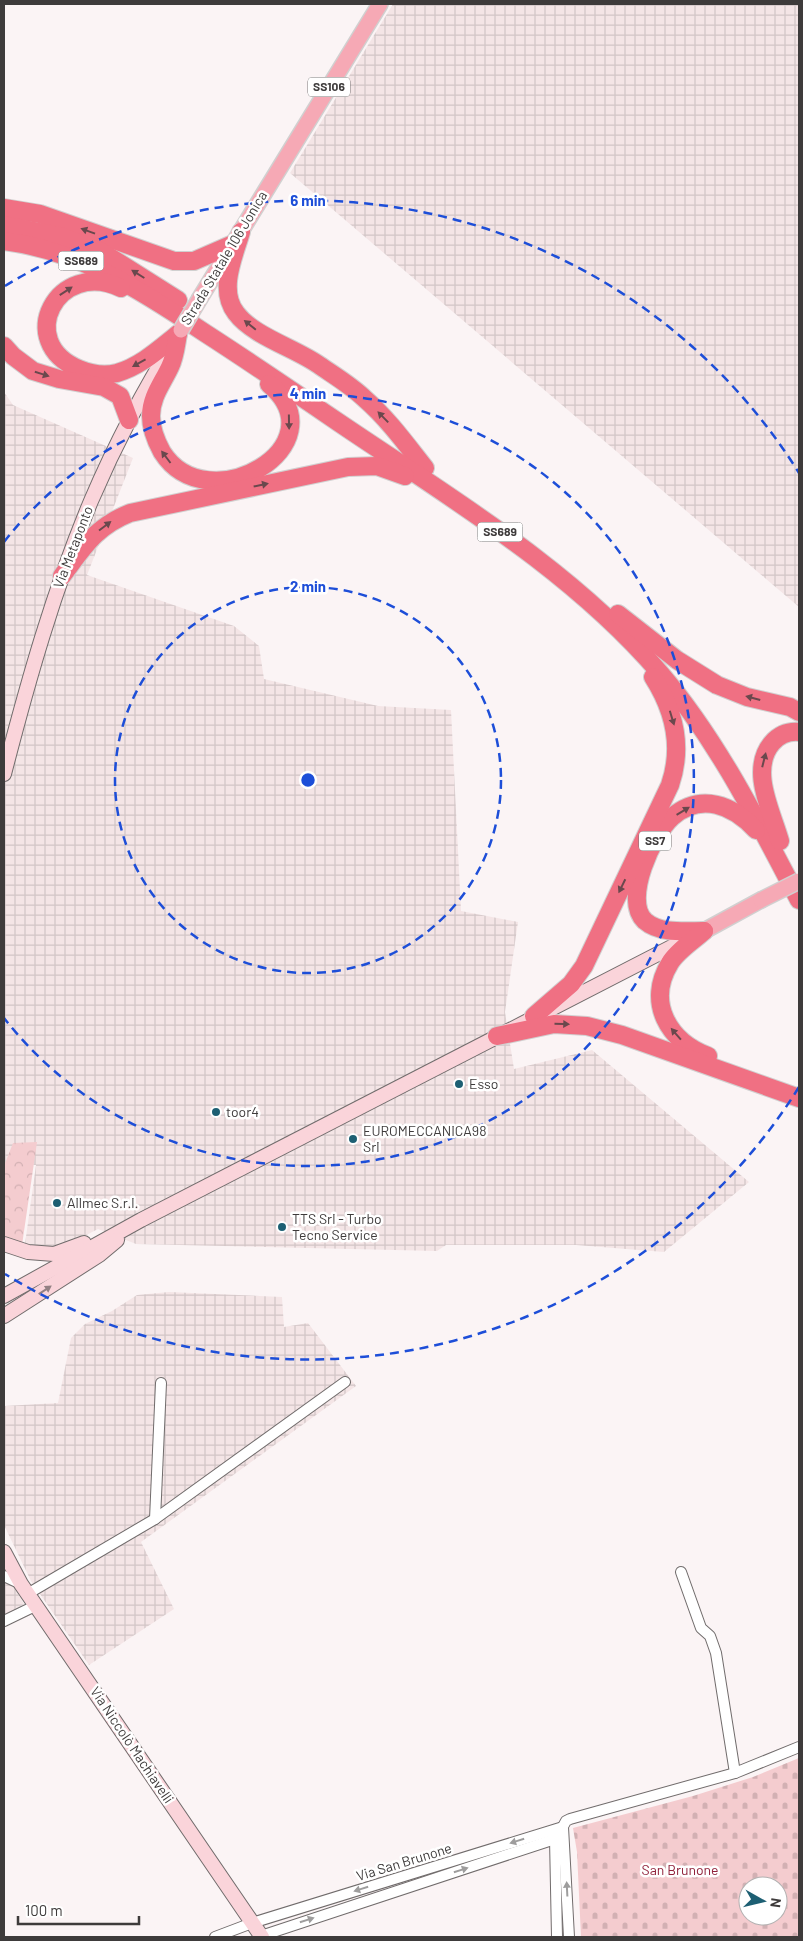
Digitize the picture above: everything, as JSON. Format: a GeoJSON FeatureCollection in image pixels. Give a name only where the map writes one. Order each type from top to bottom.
{"type":"FeatureCollection","features":[{"type":"Feature","properties":{"kind":"highway"},"geometry":{"type":"LineString","coordinates":[[4,208],[40,214],[174,261],[194,261],[237,238]]}},
{"type":"Feature","properties":{"kind":"highway","name":"SS689"},"geometry":{"type":"LineString","coordinates":[[4,225],[60,236],[102,252],[143,277],[512,528],[584,583],[614,617]]}},
{"type":"Feature","properties":{"kind":"highway"},"geometry":{"type":"LineString","coordinates":[[237,238],[229,273],[228,295],[236,313],[255,330],[318,364],[365,398],[394,429],[425,468]]}},
{"type":"Feature","properties":{"kind":"highway","name":"SS689"},"geometry":{"type":"LineString","coordinates":[[4,241],[22,243],[65,255],[91,265],[152,298],[228,347],[440,491],[614,617],[652,649],[697,704],[741,770],[776,843],[794,873]]}},
{"type":"Feature","properties":{"kind":"highway"},"geometry":{"type":"LineString","coordinates":[[152,298],[134,294],[104,283],[88,282],[74,286],[58,296],[52,304],[47,320],[48,340],[58,355],[74,367],[90,372],[111,374],[126,370],[150,357],[179,332]]}},
{"type":"Feature","properties":{"kind":"highway"},"geometry":{"type":"LineString","coordinates":[[179,332],[173,359],[153,401],[152,428],[159,447],[169,461],[188,475],[203,480],[230,479],[249,474],[264,467],[277,455],[289,430],[290,415],[285,400],[269,384],[239,362],[228,347]]}},
{"type":"Feature","properties":{"kind":"highway"},"geometry":{"type":"LineString","coordinates":[[4,346],[13,356],[33,371],[59,379],[104,387],[120,396],[129,420]]}},
{"type":"Feature","properties":{"kind":"highway"},"geometry":{"type":"LineString","coordinates":[[62,576],[85,546],[103,527],[120,517],[144,509],[358,466],[383,467],[419,484],[440,491]]}},
{"type":"Feature","properties":{"kind":"highway"},"geometry":{"type":"LineString","coordinates":[[614,617],[676,660],[717,685],[747,697],[790,707],[799,712]]}},
{"type":"Feature","properties":{"kind":"highway"},"geometry":{"type":"LineString","coordinates":[[534,1016],[571,984],[584,966],[663,802],[676,766],[676,735],[667,703],[649,672],[617,636],[614,617]]}},
{"type":"Feature","properties":{"kind":"highway"},"geometry":{"type":"LineString","coordinates":[[776,843],[762,766],[767,749],[779,735],[799,732]]}},
{"type":"Feature","properties":{"kind":"highway","name":"SS7"},"geometry":{"type":"LineString","coordinates":[[704,931],[673,931],[655,928],[643,920],[637,907],[636,890],[643,866],[658,835],[672,818],[689,807],[707,804],[727,807],[744,816],[776,843]]}},
{"type":"Feature","properties":{"kind":"highway"},"geometry":{"type":"LineString","coordinates":[[794,873],[799,900]]}},
{"type":"Feature","properties":{"kind":"highway"},"geometry":{"type":"LineString","coordinates":[[704,931],[671,961],[661,979],[659,997],[664,1017],[676,1037],[697,1052],[791,1086],[799,1087]]}},
{"type":"Feature","properties":{"kind":"highway"},"geometry":{"type":"LineString","coordinates":[[497,1036],[554,1024],[587,1026],[622,1035],[799,1098]]}},
{"type":"Feature","properties":{"kind":"main road","name":"Strada Statale 106 Jonica"},"geometry":{"type":"LineString","coordinates":[[179,332],[380,4]]}},
{"type":"Feature","properties":{"kind":"main road","name":"Via Metaponto"},"geometry":{"type":"LineString","coordinates":[[4,774],[33,664],[62,576],[91,501],[129,420],[179,332]]}},
{"type":"Feature","properties":{"kind":"main road"},"geometry":{"type":"LineString","coordinates":[[4,1296],[140,1220],[534,1016],[704,931],[761,900],[794,873]]}},
{"type":"Feature","properties":{"kind":"main road"},"geometry":{"type":"LineString","coordinates":[[4,1244],[28,1252],[54,1254],[140,1220]]}},
{"type":"Feature","properties":{"kind":"main road"},"geometry":{"type":"LineString","coordinates":[[4,1316],[99,1255],[140,1220]]}},
{"type":"Feature","properties":{"kind":"main road","name":"Via Niccolò Machiavelli"},"geometry":{"type":"LineString","coordinates":[[4,1552],[29,1594],[261,1936]]}},
{"type":"Feature","properties":{"kind":"street"},"geometry":{"type":"LineString","coordinates":[[4,1621],[29,1594],[154,1519],[344,1382]]}},
{"type":"Feature","properties":{"kind":"street"},"geometry":{"type":"LineString","coordinates":[[154,1519],[161,1383]]}},
{"type":"Feature","properties":{"kind":"street"},"geometry":{"type":"LineString","coordinates":[[681,1572],[701,1628],[710,1636],[716,1653],[735,1773]]}},
{"type":"Feature","properties":{"kind":"street"},"geometry":{"type":"LineString","coordinates":[[4,1576],[29,1594]]}},
{"type":"Feature","properties":{"kind":"street","name":"Via San Brunone"},"geometry":{"type":"LineString","coordinates":[[555,1839],[570,1819],[735,1773],[799,1748]]}},
{"type":"Feature","properties":{"kind":"street"},"geometry":{"type":"LineString","coordinates":[[563,1827],[569,1937]]}},
{"type":"Feature","properties":{"kind":"street","name":"Via San Brunone"},"geometry":{"type":"LineString","coordinates":[[215,1937],[252,1923],[563,1827]]}},
{"type":"Feature","properties":{"kind":"street"},"geometry":{"type":"LineString","coordinates":[[261,1936],[555,1839],[558,1937]]}},
{"type":"Feature","properties":{"kind":"shaded area"},"geometry":{"type":"Polygon","coordinates":[[[393,4],[799,4],[799,607],[290,173],[393,4]]]}},
{"type":"Feature","properties":{"kind":"shaded area"},"geometry":{"type":"Polygon","coordinates":[[[4,392],[13,405],[133,458],[87,575],[234,626],[259,646],[264,679],[378,706],[451,710],[461,911],[518,922],[505,1012],[514,1069],[592,1050],[749,1182],[664,1252],[576,1245],[446,1245],[437,1251],[136,1244],[98,1229],[67,1245],[25,1244],[36,1165],[4,1165],[4,392]]]}},
{"type":"Feature","properties":{"kind":"shaded area"},"geometry":{"type":"Polygon","coordinates":[[[169,1292],[282,1297],[284,1327],[308,1323],[356,1386],[141,1542],[174,1609],[89,1665],[31,1581],[4,1525],[4,1406],[58,1403],[71,1338],[85,1324],[112,1311],[137,1295],[169,1292]]]}},
{"type":"Feature","properties":{"kind":"shaded area"},"geometry":{"type":"Polygon","coordinates":[[[4,1570],[24,1604],[4,1615],[4,1570]]]}},
{"type":"Feature","properties":{"kind":"green space"},"geometry":{"type":"Polygon","coordinates":[[[37,1142],[22,1245],[4,1238],[4,1166],[13,1143],[37,1142]]]}},
{"type":"Feature","properties":{"kind":"green space","name":"San Brunone"},"geometry":{"type":"Polygon","coordinates":[[[799,1758],[799,1937],[581,1937],[577,1852],[573,1828],[693,1796],[753,1777],[799,1758]]]}},
{"type":"Feature","properties":{"kind":"place","name":"Esso"},"geometry":{"type":"Point","coordinates":[459,1084]}},
{"type":"Feature","properties":{"kind":"place","name":"toor4"},"geometry":{"type":"Point","coordinates":[216,1112]}},
{"type":"Feature","properties":{"kind":"place","name":"EUROMECCANICA98 Srl"},"geometry":{"type":"Point","coordinates":[353,1139]}},
{"type":"Feature","properties":{"kind":"place","name":"Allmec S.r.l."},"geometry":{"type":"Point","coordinates":[57,1203]}},
{"type":"Feature","properties":{"kind":"place","name":"TTS Srl - Turbo Tecno Service"},"geometry":{"type":"Point","coordinates":[282,1227]}}]}
